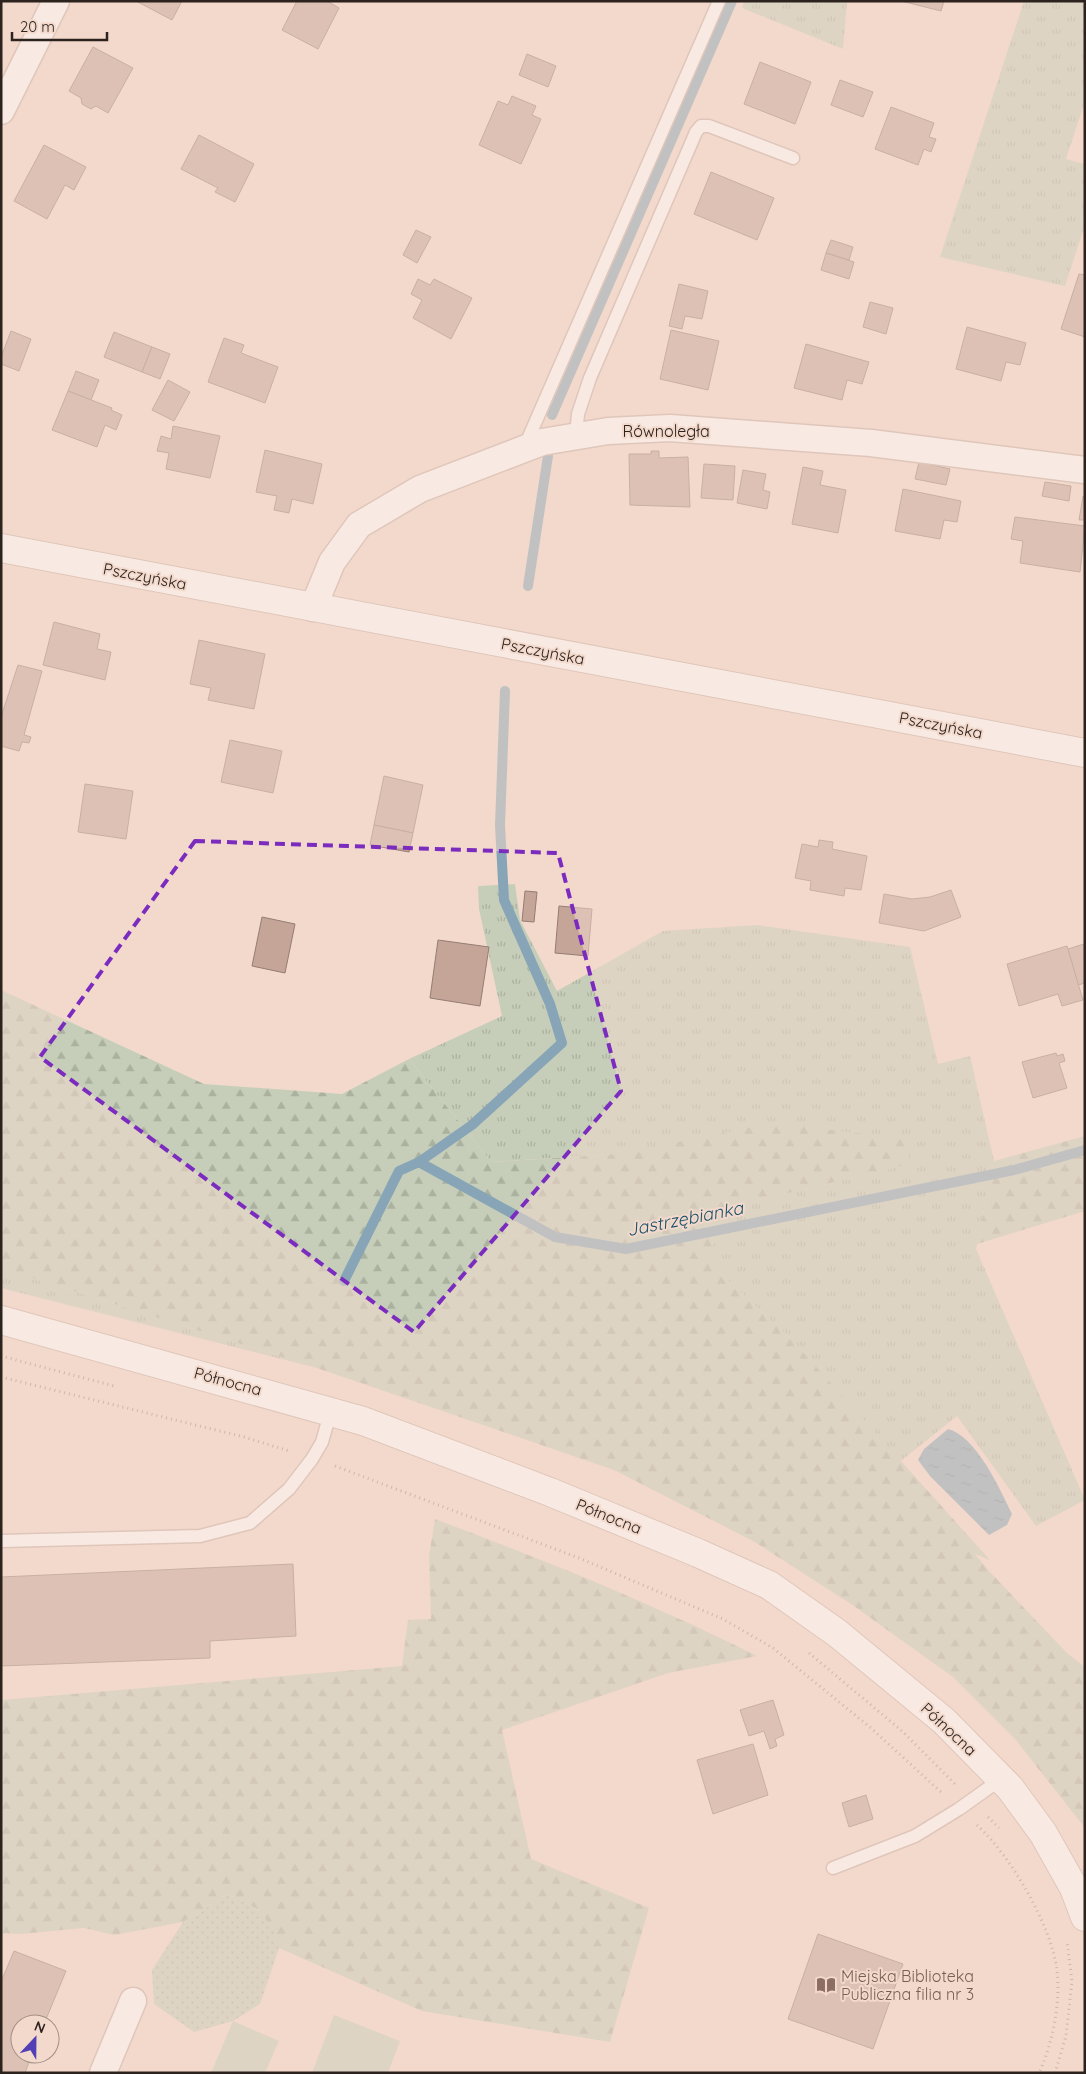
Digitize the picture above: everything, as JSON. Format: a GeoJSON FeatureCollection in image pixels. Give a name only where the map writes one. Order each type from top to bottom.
{"type":"FeatureCollection","features":[{"type":"Feature","properties":{"kind":"street"},"geometry":{"type":"LineString","coordinates":[[1,111],[56,1]]}},
{"type":"Feature","properties":{"kind":"street","name":"Równoległa"},"geometry":{"type":"LineString","coordinates":[[313,608],[332,562],[359,526],[420,489],[542,442],[608,431],[670,428],[871,443],[1085,470]]}},
{"type":"Feature","properties":{"kind":"street","name":"Pszczyńska"},"geometry":{"type":"LineString","coordinates":[[1,548],[1085,753]]}},
{"type":"Feature","properties":{"kind":"street","name":"Północna"},"geometry":{"type":"LineString","coordinates":[[1,1320],[331,1410],[455,1454],[559,1495],[769,1585],[837,1634],[929,1709],[1001,1779],[1043,1833],[1074,1888],[1085,1917]]}},
{"type":"Feature","properties":{"kind":"street"},"geometry":{"type":"LineString","coordinates":[[103,2073],[133,2001]]}},
{"type":"Feature","properties":{"kind":"lane"},"geometry":{"type":"LineString","coordinates":[[524,449],[718,1]]}},
{"type":"Feature","properties":{"kind":"lane"},"geometry":{"type":"LineString","coordinates":[[576,436],[578,414],[590,378],[696,132],[701,126],[709,126],[793,158]]}},
{"type":"Feature","properties":{"kind":"lane"},"geometry":{"type":"LineString","coordinates":[[1,1541],[200,1536],[250,1524],[289,1489],[312,1459],[322,1442],[331,1410]]}},
{"type":"Feature","properties":{"kind":"lane"},"geometry":{"type":"LineString","coordinates":[[833,1868],[915,1836],[959,1809],[1001,1779]]}},
{"type":"Feature","properties":{"kind":"path"},"geometry":{"type":"LineString","coordinates":[[1,1356],[124,1388]]}},
{"type":"Feature","properties":{"kind":"path"},"geometry":{"type":"LineString","coordinates":[[1,1377],[244,1437],[312,1459],[579,1558],[723,1619],[773,1648],[871,1728],[981,1828],[1021,1879],[1047,1935],[1057,1972],[1055,2012],[1048,2053],[1039,2073]]}},
{"type":"Feature","properties":{"kind":"path"},"geometry":{"type":"LineString","coordinates":[[804,1649],[902,1731],[1006,1835]]}},
{"type":"Feature","properties":{"kind":"path"},"geometry":{"type":"LineString","coordinates":[[1056,2073],[1066,2036],[1072,1981],[1067,1940]]}},
{"type":"Feature","properties":{"kind":"highlighted area"},"geometry":{"type":"Polygon","coordinates":[[[195,841],[558,853],[621,1091],[414,1332],[40,1057],[195,841]]]}},
{"type":"Feature","properties":{"kind":"green space"},"geometry":{"type":"Polygon","coordinates":[[[744,1],[847,1],[843,49],[742,8],[744,1]]]}},
{"type":"Feature","properties":{"kind":"green space"},"geometry":{"type":"Polygon","coordinates":[[[1024,1],[1085,1],[1085,101],[1066,159],[1085,164],[1085,225],[1065,286],[940,257],[1024,1]]]}},
{"type":"Feature","properties":{"kind":"green space"},"geometry":{"type":"Polygon","coordinates":[[[515,884],[520,920],[557,991],[663,931],[757,925],[910,947],[938,1064],[970,1056],[994,1161],[976,1249],[1085,1500],[1036,1526],[957,1416],[892,1468],[792,1340],[704,1258],[742,1204],[910,1164],[616,1154],[491,1162],[409,1059],[502,1016],[479,909],[478,886],[515,884]]]}},
{"type":"Feature","properties":{"kind":"green space"},"geometry":{"type":"Polygon","coordinates":[[[1,990],[204,1084],[342,1094],[409,1059],[491,1162],[616,1154],[774,1123],[906,1139],[910,1164],[742,1204],[704,1258],[792,1340],[990,1560],[975,1554],[989,1571],[1067,1653],[1085,1667],[1085,1828],[1015,1739],[953,1677],[851,1604],[753,1541],[614,1470],[317,1368],[1,1268],[1,990]]]}},
{"type":"Feature","properties":{"kind":"green space"},"geometry":{"type":"Polygon","coordinates":[[[1085,1136],[1085,1211],[977,1244],[994,1161],[1085,1136]]]}},
{"type":"Feature","properties":{"kind":"green space"},"geometry":{"type":"Polygon","coordinates":[[[1,1268],[317,1368],[1,1288],[1,1268]]]}},
{"type":"Feature","properties":{"kind":"green space"},"geometry":{"type":"Polygon","coordinates":[[[435,1519],[598,1583],[678,1618],[757,1656],[668,1673],[502,1730],[531,1859],[649,1908],[610,2042],[422,2011],[279,1948],[259,1910],[228,1894],[183,1922],[114,1935],[84,1928],[21,1934],[1,1933],[1,1700],[402,1666],[408,1620],[431,1619],[429,1556],[435,1519]]]}},
{"type":"Feature","properties":{"kind":"green space"},"geometry":{"type":"Polygon","coordinates":[[[228,1894],[259,1910],[273,1929],[279,1948],[260,2004],[233,2021],[194,2032],[154,2004],[152,1970],[183,1922],[228,1894]]]}},
{"type":"Feature","properties":{"kind":"green space"},"geometry":{"type":"Polygon","coordinates":[[[334,2015],[400,2041],[388,2073],[312,2073],[334,2015]]]}},
{"type":"Feature","properties":{"kind":"green space"},"geometry":{"type":"Polygon","coordinates":[[[233,2021],[279,2041],[265,2073],[211,2073],[233,2021]]]}},
{"type":"Feature","properties":{"kind":"water"},"geometry":{"type":"Polygon","coordinates":[[[948,1429],[958,1434],[977,1452],[994,1478],[1012,1514],[1007,1525],[989,1535],[930,1476],[918,1460],[924,1449],[948,1429]]]}},
{"type":"Feature","properties":{"kind":"building"},"geometry":{"type":"Polygon","coordinates":[[[136,1],[182,1],[172,20],[136,1]]]}},
{"type":"Feature","properties":{"kind":"building"},"geometry":{"type":"Polygon","coordinates":[[[297,1],[327,1],[339,8],[318,49],[282,30],[297,1]]]}},
{"type":"Feature","properties":{"kind":"building"},"geometry":{"type":"Polygon","coordinates":[[[901,1],[944,1],[941,11],[901,1]]]}},
{"type":"Feature","properties":{"kind":"building"},"geometry":{"type":"Polygon","coordinates":[[[93,47],[133,68],[108,113],[96,106],[91,109],[82,104],[81,98],[69,91],[93,47]]]}},
{"type":"Feature","properties":{"kind":"building"},"geometry":{"type":"Polygon","coordinates":[[[527,54],[556,66],[548,87],[519,75],[527,54]]]}},
{"type":"Feature","properties":{"kind":"building"},"geometry":{"type":"Polygon","coordinates":[[[760,62],[811,82],[795,124],[744,104],[760,62]]]}},
{"type":"Feature","properties":{"kind":"building"},"geometry":{"type":"Polygon","coordinates":[[[840,80],[873,92],[863,117],[831,105],[840,80]]]}},
{"type":"Feature","properties":{"kind":"building"},"geometry":{"type":"Polygon","coordinates":[[[512,96],[536,106],[532,115],[541,119],[521,164],[479,145],[498,101],[508,105],[512,96]]]}},
{"type":"Feature","properties":{"kind":"building"},"geometry":{"type":"Polygon","coordinates":[[[891,107],[934,123],[929,137],[936,139],[931,152],[924,149],[918,165],[875,149],[891,107]]]}},
{"type":"Feature","properties":{"kind":"building"},"geometry":{"type":"Polygon","coordinates":[[[199,135],[254,164],[235,202],[215,192],[218,188],[181,169],[199,135]]]}},
{"type":"Feature","properties":{"kind":"building"},"geometry":{"type":"Polygon","coordinates":[[[44,145],[86,167],[74,190],[65,185],[47,219],[14,201],[44,145]]]}},
{"type":"Feature","properties":{"kind":"building"},"geometry":{"type":"Polygon","coordinates":[[[711,172],[774,198],[757,240],[694,214],[711,172]]]}},
{"type":"Feature","properties":{"kind":"building"},"geometry":{"type":"Polygon","coordinates":[[[416,230],[431,237],[417,263],[403,255],[416,230]]]}},
{"type":"Feature","properties":{"kind":"building"},"geometry":{"type":"Polygon","coordinates":[[[831,240],[853,247],[849,260],[826,253],[831,240]]]}},
{"type":"Feature","properties":{"kind":"building"},"geometry":{"type":"Polygon","coordinates":[[[826,253],[854,262],[849,279],[821,270],[826,253]]]}},
{"type":"Feature","properties":{"kind":"building"},"geometry":{"type":"Polygon","coordinates":[[[1079,274],[1085,275],[1085,337],[1061,329],[1079,274]]]}},
{"type":"Feature","properties":{"kind":"building"},"geometry":{"type":"Polygon","coordinates":[[[418,279],[430,285],[434,279],[472,298],[451,339],[413,318],[422,300],[411,294],[418,279]]]}},
{"type":"Feature","properties":{"kind":"building"},"geometry":{"type":"Polygon","coordinates":[[[679,284],[708,291],[702,319],[685,316],[682,329],[669,326],[679,284]]]}},
{"type":"Feature","properties":{"kind":"building"},"geometry":{"type":"Polygon","coordinates":[[[870,302],[893,308],[886,334],[863,327],[870,302]]]}},
{"type":"Feature","properties":{"kind":"building"},"geometry":{"type":"Polygon","coordinates":[[[967,327],[1026,343],[1020,365],[1006,362],[1001,381],[956,369],[967,327]]]}},
{"type":"Feature","properties":{"kind":"building"},"geometry":{"type":"Polygon","coordinates":[[[671,330],[719,341],[708,390],[660,379],[671,330]]]}},
{"type":"Feature","properties":{"kind":"building"},"geometry":{"type":"Polygon","coordinates":[[[11,331],[31,339],[19,371],[1,364],[1,357],[11,331]]]}},
{"type":"Feature","properties":{"kind":"building"},"geometry":{"type":"Polygon","coordinates":[[[114,332],[152,347],[142,372],[104,357],[114,332]]]}},
{"type":"Feature","properties":{"kind":"building"},"geometry":{"type":"Polygon","coordinates":[[[224,338],[244,345],[241,353],[278,367],[265,403],[208,382],[224,338]]]}},
{"type":"Feature","properties":{"kind":"building"},"geometry":{"type":"Polygon","coordinates":[[[806,344],[869,362],[862,384],[847,380],[842,400],[794,388],[806,344]]]}},
{"type":"Feature","properties":{"kind":"building"},"geometry":{"type":"Polygon","coordinates":[[[152,347],[170,354],[160,379],[142,372],[152,347]]]}},
{"type":"Feature","properties":{"kind":"building"},"geometry":{"type":"Polygon","coordinates":[[[76,371],[99,380],[91,400],[68,391],[76,371]]]}},
{"type":"Feature","properties":{"kind":"building"},"geometry":{"type":"Polygon","coordinates":[[[168,380],[190,392],[174,421],[152,410],[168,380]]]}},
{"type":"Feature","properties":{"kind":"building"},"geometry":{"type":"Polygon","coordinates":[[[68,391],[112,408],[111,410],[122,415],[116,430],[105,425],[97,447],[52,430],[68,391]]]}},
{"type":"Feature","properties":{"kind":"building"},"geometry":{"type":"Polygon","coordinates":[[[173,426],[220,436],[210,478],[166,469],[169,453],[157,451],[161,436],[171,439],[173,426]]]}},
{"type":"Feature","properties":{"kind":"building"},"geometry":{"type":"Polygon","coordinates":[[[265,450],[322,464],[313,504],[292,499],[289,513],[274,510],[277,496],[256,492],[265,450]]]}},
{"type":"Feature","properties":{"kind":"building"},"geometry":{"type":"Polygon","coordinates":[[[651,451],[659,451],[659,458],[688,457],[690,507],[630,505],[629,454],[651,454],[651,451]]]}},
{"type":"Feature","properties":{"kind":"building"},"geometry":{"type":"Polygon","coordinates":[[[919,462],[950,469],[946,485],[915,479],[919,462]]]}},
{"type":"Feature","properties":{"kind":"building"},"geometry":{"type":"Polygon","coordinates":[[[704,464],[735,466],[733,500],[701,498],[704,464]]]}},
{"type":"Feature","properties":{"kind":"building"},"geometry":{"type":"Polygon","coordinates":[[[803,467],[823,471],[820,485],[846,490],[838,533],[792,524],[803,467]]]}},
{"type":"Feature","properties":{"kind":"building"},"geometry":{"type":"Polygon","coordinates":[[[743,470],[766,474],[763,490],[770,492],[767,509],[737,503],[743,470]]]}},
{"type":"Feature","properties":{"kind":"building"},"geometry":{"type":"Polygon","coordinates":[[[1045,482],[1071,486],[1069,501],[1042,496],[1045,482]]]}},
{"type":"Feature","properties":{"kind":"building"},"geometry":{"type":"Polygon","coordinates":[[[903,489],[961,501],[957,522],[944,520],[940,539],[895,531],[903,489]]]}},
{"type":"Feature","properties":{"kind":"building"},"geometry":{"type":"Polygon","coordinates":[[[1083,496],[1085,497],[1085,520],[1079,520],[1083,496]]]}},
{"type":"Feature","properties":{"kind":"building"},"geometry":{"type":"Polygon","coordinates":[[[1015,517],[1085,526],[1080,572],[1020,563],[1023,541],[1011,539],[1015,517]]]}},
{"type":"Feature","properties":{"kind":"building"},"geometry":{"type":"Polygon","coordinates":[[[54,622],[100,634],[97,649],[111,652],[105,680],[43,665],[54,622]]]}},
{"type":"Feature","properties":{"kind":"building"},"geometry":{"type":"Polygon","coordinates":[[[199,640],[265,654],[254,709],[208,700],[211,688],[190,684],[199,640]]]}},
{"type":"Feature","properties":{"kind":"building"},"geometry":{"type":"Polygon","coordinates":[[[18,665],[42,671],[24,735],[31,737],[29,743],[22,742],[19,751],[1,746],[1,717],[18,665]]]}},
{"type":"Feature","properties":{"kind":"building"},"geometry":{"type":"Polygon","coordinates":[[[230,740],[282,751],[273,793],[221,782],[230,740]]]}},
{"type":"Feature","properties":{"kind":"building"},"geometry":{"type":"Polygon","coordinates":[[[384,776],[423,785],[413,833],[374,825],[384,776]]]}},
{"type":"Feature","properties":{"kind":"building"},"geometry":{"type":"Polygon","coordinates":[[[85,784],[133,791],[126,839],[78,832],[85,784]]]}},
{"type":"Feature","properties":{"kind":"building"},"geometry":{"type":"Polygon","coordinates":[[[374,825],[413,833],[409,852],[370,845],[374,825]]]}},
{"type":"Feature","properties":{"kind":"building"},"geometry":{"type":"Polygon","coordinates":[[[819,840],[833,842],[832,849],[867,856],[861,890],[845,888],[844,896],[810,890],[811,881],[795,878],[802,844],[818,847],[819,840]]]}},
{"type":"Feature","properties":{"kind":"building"},"geometry":{"type":"Polygon","coordinates":[[[951,890],[961,917],[924,931],[879,923],[884,894],[912,899],[930,897],[951,890]]]}},
{"type":"Feature","properties":{"kind":"building"},"geometry":{"type":"Polygon","coordinates":[[[525,891],[537,892],[534,922],[522,921],[525,891]]]}},
{"type":"Feature","properties":{"kind":"building"},"geometry":{"type":"Polygon","coordinates":[[[559,906],[592,909],[588,956],[555,953],[559,906]]]}},
{"type":"Feature","properties":{"kind":"building"},"geometry":{"type":"Polygon","coordinates":[[[262,917],[295,924],[285,973],[252,966],[262,917]]]}},
{"type":"Feature","properties":{"kind":"building"},"geometry":{"type":"Polygon","coordinates":[[[438,940],[489,947],[480,1006],[430,998],[438,940]]]}},
{"type":"Feature","properties":{"kind":"building"},"geometry":{"type":"Polygon","coordinates":[[[1084,944],[1085,983],[1078,985],[1068,949],[1084,944]]]}},
{"type":"Feature","properties":{"kind":"building"},"geometry":{"type":"Polygon","coordinates":[[[1067,946],[1083,1000],[1062,1006],[1058,994],[1019,1006],[1007,964],[1067,946]]]}},
{"type":"Feature","properties":{"kind":"building"},"geometry":{"type":"Polygon","coordinates":[[[1056,1053],[1057,1056],[1063,1054],[1065,1061],[1059,1063],[1067,1088],[1033,1098],[1022,1062],[1056,1053]]]}},
{"type":"Feature","properties":{"kind":"building"},"geometry":{"type":"Polygon","coordinates":[[[293,1564],[296,1636],[210,1641],[210,1658],[1,1666],[1,1577],[293,1564]]]}},
{"type":"Feature","properties":{"kind":"building"},"geometry":{"type":"Polygon","coordinates":[[[773,1700],[784,1735],[775,1739],[777,1746],[770,1749],[764,1731],[749,1736],[740,1710],[773,1700]]]}},
{"type":"Feature","properties":{"kind":"building"},"geometry":{"type":"Polygon","coordinates":[[[753,1744],[768,1795],[713,1814],[697,1760],[753,1744]]]}},
{"type":"Feature","properties":{"kind":"building"},"geometry":{"type":"Polygon","coordinates":[[[866,1795],[873,1819],[849,1827],[842,1803],[866,1795]]]}},
{"type":"Feature","properties":{"kind":"building"},"geometry":{"type":"Polygon","coordinates":[[[818,1934],[903,1964],[873,2049],[788,2019],[818,1934]]]}},
{"type":"Feature","properties":{"kind":"building"},"geometry":{"type":"Polygon","coordinates":[[[14,1951],[66,1971],[48,2014],[10,2014],[10,2064],[28,2064],[25,2073],[1,2073],[1,1982],[14,1951]]]}},
{"type":"Feature","properties":{"kind":"waterway"},"geometry":{"type":"LineString","coordinates":[[552,415],[732,1]]}},
{"type":"Feature","properties":{"kind":"waterway"},"geometry":{"type":"LineString","coordinates":[[528,586],[548,456]]}},
{"type":"Feature","properties":{"kind":"waterway"},"geometry":{"type":"LineString","coordinates":[[419,1162],[472,1125],[562,1043],[550,1004],[504,900],[500,825],[505,691]]}},
{"type":"Feature","properties":{"kind":"waterway","name":"Jastrzębianka"},"geometry":{"type":"LineString","coordinates":[[344,1281],[399,1171],[419,1162],[555,1237],[626,1249],[1014,1170],[1085,1150]]}},
{"type":"Feature","properties":{"kind":"place","name":"Miejska Biblioteka Publiczna filia nr 3"},"geometry":{"type":"Point","coordinates":[826,1985]}}]}
